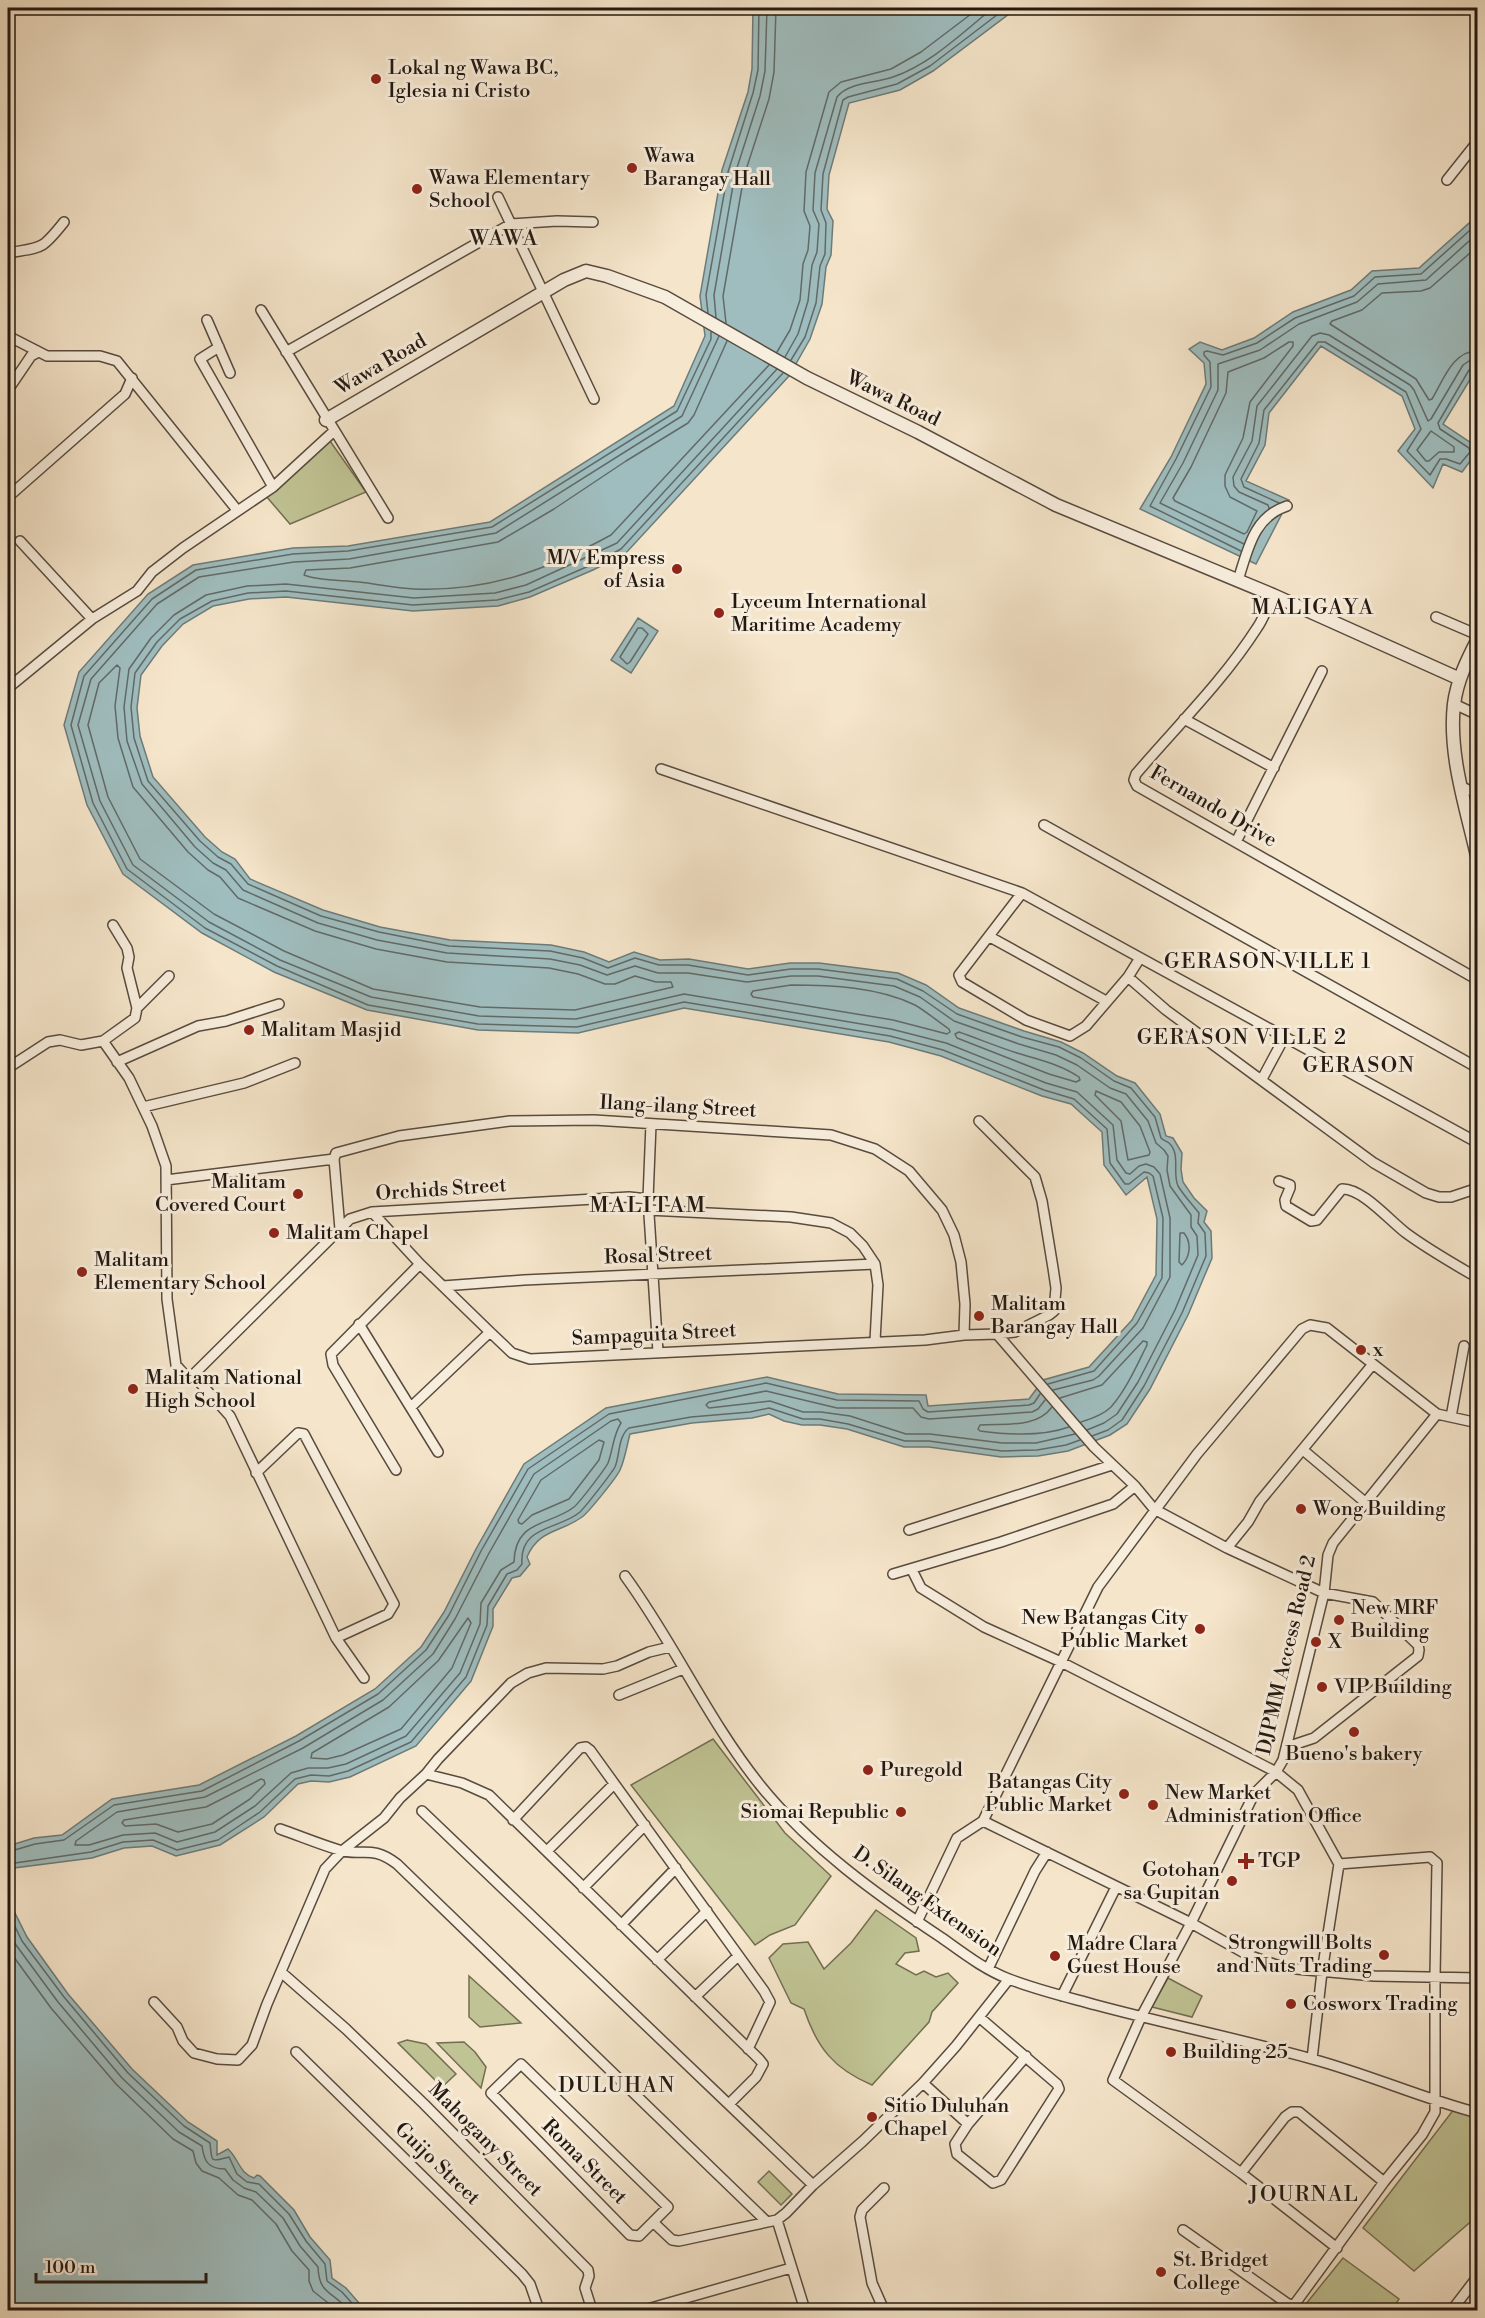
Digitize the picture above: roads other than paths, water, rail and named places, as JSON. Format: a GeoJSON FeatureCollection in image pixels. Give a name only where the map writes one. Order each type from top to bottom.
{"type":"FeatureCollection","features":[{"type":"Feature","properties":{"kind":"street"},"geometry":{"type":"LineString","coordinates":[[1447,180],[1478,141]]}},
{"type":"Feature","properties":{"kind":"street"},"geometry":{"type":"LineString","coordinates":[[498,197],[594,399]]}},
{"type":"Feature","properties":{"kind":"street"},"geometry":{"type":"LineString","coordinates":[[286,352],[511,224],[557,220],[593,222]]}},
{"type":"Feature","properties":{"kind":"street"},"geometry":{"type":"LineString","coordinates":[[8,253],[37,249],[45,244],[64,222]]}},
{"type":"Feature","properties":{"kind":"street","name":"Wawa Road"},"geometry":{"type":"LineString","coordinates":[[327,420],[564,280],[586,271],[608,276],[665,297],[807,378],[918,432],[1056,505],[1273,595],[1460,679]]}},
{"type":"Feature","properties":{"kind":"street"},"geometry":{"type":"LineString","coordinates":[[261,310],[388,518]]}},
{"type":"Feature","properties":{"kind":"street"},"geometry":{"type":"LineString","coordinates":[[207,320],[230,373]]}},
{"type":"Feature","properties":{"kind":"street"},"geometry":{"type":"LineString","coordinates":[[8,336],[38,352],[57,357],[110,357],[117,361],[237,510]]}},
{"type":"Feature","properties":{"kind":"street"},"geometry":{"type":"LineString","coordinates":[[219,347],[200,359],[273,487]]}},
{"type":"Feature","properties":{"kind":"street"},"geometry":{"type":"LineString","coordinates":[[8,390],[31,356],[38,352]]}},
{"type":"Feature","properties":{"kind":"street"},"geometry":{"type":"LineString","coordinates":[[8,497],[124,394],[132,378]]}},
{"type":"Feature","properties":{"kind":"street"},"geometry":{"type":"LineString","coordinates":[[8,688],[92,619],[137,591],[152,572],[237,510],[273,487],[334,431]]}},
{"type":"Feature","properties":{"kind":"street"},"geometry":{"type":"LineString","coordinates":[[1238,580],[1250,540],[1260,523],[1274,510],[1287,506]]}},
{"type":"Feature","properties":{"kind":"street"},"geometry":{"type":"LineString","coordinates":[[20,540],[92,619]]}},
{"type":"Feature","properties":{"kind":"street","name":"Fernando Drive"},"geometry":{"type":"LineString","coordinates":[[1273,595],[1245,646],[1185,720],[1136,774],[1134,780],[1137,786],[1478,980]]}},
{"type":"Feature","properties":{"kind":"street"},"geometry":{"type":"LineString","coordinates":[[1436,617],[1478,637],[1460,679],[1454,704],[1454,734],[1462,787],[1478,860]]}},
{"type":"Feature","properties":{"kind":"street"},"geometry":{"type":"LineString","coordinates":[[1236,842],[1322,671]]}},
{"type":"Feature","properties":{"kind":"street"},"geometry":{"type":"LineString","coordinates":[[1454,704],[1478,715]]}},
{"type":"Feature","properties":{"kind":"street"},"geometry":{"type":"LineString","coordinates":[[1185,720],[1274,768]]}},
{"type":"Feature","properties":{"kind":"street"},"geometry":{"type":"LineString","coordinates":[[661,769],[1022,893],[1478,1143]]}},
{"type":"Feature","properties":{"kind":"street"},"geometry":{"type":"LineString","coordinates":[[1462,787],[1478,794]]}},
{"type":"Feature","properties":{"kind":"street"},"geometry":{"type":"LineString","coordinates":[[1044,825],[1478,1068]]}},
{"type":"Feature","properties":{"kind":"street"},"geometry":{"type":"LineString","coordinates":[[1022,893],[959,978],[1026,1020],[1070,1036],[1086,1026],[1128,977],[1140,958]]}},
{"type":"Feature","properties":{"kind":"street"},"geometry":{"type":"LineString","coordinates":[[8,1068],[48,1042],[60,1040],[81,1045],[103,1041],[133,1020],[137,1014],[137,1008],[127,968],[129,957],[127,948],[114,925]]}},
{"type":"Feature","properties":{"kind":"street"},"geometry":{"type":"LineString","coordinates":[[990,937],[1106,1001]]}},
{"type":"Feature","properties":{"kind":"street"},"geometry":{"type":"LineString","coordinates":[[137,1008],[169,976]]}},
{"type":"Feature","properties":{"kind":"street"},"geometry":{"type":"LineString","coordinates":[[1128,977],[1166,1010],[1374,1163],[1439,1197],[1451,1197],[1478,1188]]}},
{"type":"Feature","properties":{"kind":"street"},"geometry":{"type":"LineString","coordinates":[[117,1062],[198,1026],[279,1004]]}},
{"type":"Feature","properties":{"kind":"street"},"geometry":{"type":"LineString","coordinates":[[1262,1079],[1284,1038]]}},
{"type":"Feature","properties":{"kind":"street"},"geometry":{"type":"LineString","coordinates":[[103,1041],[129,1078],[166,1166],[167,1299],[176,1365],[185,1375],[193,1375],[230,1416],[336,1638],[364,1678]]}},
{"type":"Feature","properties":{"kind":"street"},"geometry":{"type":"LineString","coordinates":[[143,1107],[244,1083],[295,1063]]}},
{"type":"Feature","properties":{"kind":"street","name":"Ilang-ilang Street"},"geometry":{"type":"LineString","coordinates":[[334,1159],[336,1153],[340,1151],[399,1136],[510,1121],[594,1120],[831,1135],[875,1149],[901,1166],[923,1186],[942,1210],[954,1235],[961,1262],[965,1304],[964,1335]]}},
{"type":"Feature","properties":{"kind":"street","name":"Sampaguita Street"},"geometry":{"type":"LineString","coordinates":[[372,1212],[420,1264],[512,1353],[530,1359],[925,1340],[1015,1332],[1049,1315],[1056,1305],[1056,1288],[1046,1224],[1035,1177],[979,1121]]}},
{"type":"Feature","properties":{"kind":"street"},"geometry":{"type":"LineString","coordinates":[[651,1124],[648,1210],[658,1352]]}},
{"type":"Feature","properties":{"kind":"street"},"geometry":{"type":"LineString","coordinates":[[166,1180],[334,1159],[340,1229]]}},
{"type":"Feature","properties":{"kind":"street"},"geometry":{"type":"LineString","coordinates":[[1279,1181],[1290,1185],[1285,1200],[1286,1206],[1311,1221],[1317,1220],[1342,1189],[1352,1191],[1407,1233],[1478,1278]]}},
{"type":"Feature","properties":{"kind":"street","name":"Orchids Street"},"geometry":{"type":"LineString","coordinates":[[193,1375],[350,1219],[372,1212],[629,1197],[648,1199]]}},
{"type":"Feature","properties":{"kind":"street"},"geometry":{"type":"LineString","coordinates":[[648,1210],[790,1217],[831,1223],[850,1233],[863,1246],[874,1264],[879,1285],[874,1341]]}},
{"type":"Feature","properties":{"kind":"street"},"geometry":{"type":"LineString","coordinates":[[396,1470],[333,1365],[331,1354],[358,1324],[420,1264]]}},
{"type":"Feature","properties":{"kind":"street","name":"Rosal Street"},"geometry":{"type":"LineString","coordinates":[[443,1286],[524,1280],[874,1264]]}},
{"type":"Feature","properties":{"kind":"street"},"geometry":{"type":"LineString","coordinates":[[358,1324],[412,1406],[438,1452]]}},
{"type":"Feature","properties":{"kind":"street"},"geometry":{"type":"LineString","coordinates":[[917,1922],[957,1838],[983,1821],[1098,1587],[1154,1509],[1241,1400],[1302,1329],[1310,1325],[1328,1329],[1437,1414],[1478,1423]]}},
{"type":"Feature","properties":{"kind":"street"},"geometry":{"type":"LineString","coordinates":[[412,1406],[490,1332]]}},
{"type":"Feature","properties":{"kind":"street"},"geometry":{"type":"LineString","coordinates":[[998,1334],[1094,1447],[1135,1486],[1154,1509],[1227,1548],[1324,1593],[1373,1602],[1418,1645],[1418,1656],[1314,1738],[1287,1746]]}},
{"type":"Feature","properties":{"kind":"street"},"geometry":{"type":"LineString","coordinates":[[1451,1417],[1464,1346]]}},
{"type":"Feature","properties":{"kind":"street"},"geometry":{"type":"LineString","coordinates":[[1227,1548],[1248,1522],[1260,1501],[1372,1364]]}},
{"type":"Feature","properties":{"kind":"street","name":"DJPMM Access Road 2"},"geometry":{"type":"LineString","coordinates":[[1241,2173],[1113,2080],[1141,2017],[1191,1923],[1254,1794],[1276,1772],[1287,1746],[1324,1593],[1328,1556],[1333,1543],[1437,1414]]}},
{"type":"Feature","properties":{"kind":"street"},"geometry":{"type":"LineString","coordinates":[[256,1473],[298,1433],[304,1434],[394,1604],[388,1614],[336,1638]]}},
{"type":"Feature","properties":{"kind":"street"},"geometry":{"type":"LineString","coordinates":[[1303,1450],[1366,1503]]}},
{"type":"Feature","properties":{"kind":"street"},"geometry":{"type":"LineString","coordinates":[[909,1530],[1112,1466]]}},
{"type":"Feature","properties":{"kind":"street"},"geometry":{"type":"LineString","coordinates":[[893,1574],[1001,1542],[1113,1504],[1135,1486]]}},
{"type":"Feature","properties":{"kind":"street"},"geometry":{"type":"LineString","coordinates":[[912,1570],[921,1588],[984,1627],[1061,1662],[1276,1772],[1298,1790],[1339,1864],[1322,1972],[1312,2059]]}},
{"type":"Feature","properties":{"kind":"street","name":"D. Silang Extension"},"geometry":{"type":"LineString","coordinates":[[626,1576],[650,1610],[721,1732],[760,1786],[822,1849],[917,1922],[988,1969],[1009,1979],[1062,1996],[1312,2059],[1415,2092],[1436,2102],[1478,2113]]}},
{"type":"Feature","properties":{"kind":"street"},"geometry":{"type":"LineString","coordinates":[[154,2001],[177,2027],[183,2041],[194,2053],[217,2059],[238,2060],[252,2046],[325,1869],[342,1851],[384,1818],[400,1798],[426,1774],[511,1683],[546,1668],[603,1669],[617,1666],[649,1652],[670,1647]]}},
{"type":"Feature","properties":{"kind":"street"},"geometry":{"type":"LineString","coordinates":[[619,1695],[683,1669]]}},
{"type":"Feature","properties":{"kind":"street"},"geometry":{"type":"LineString","coordinates":[[513,1820],[580,1748],[586,1747],[590,1750],[757,1980],[770,2002],[748,2049]]}},
{"type":"Feature","properties":{"kind":"street"},"geometry":{"type":"LineString","coordinates":[[426,1774],[462,1783],[489,1795],[763,2064],[756,2077],[729,2104]]}},
{"type":"Feature","properties":{"kind":"street"},"geometry":{"type":"LineString","coordinates":[[547,1851],[614,1784]]}},
{"type":"Feature","properties":{"kind":"street"},"geometry":{"type":"LineString","coordinates":[[422,1811],[813,2185]]}},
{"type":"Feature","properties":{"kind":"street"},"geometry":{"type":"LineString","coordinates":[[983,1821],[1191,1923],[1248,1955],[1285,1968],[1322,1972],[1478,1978]]}},
{"type":"Feature","properties":{"kind":"street"},"geometry":{"type":"LineString","coordinates":[[584,1888],[645,1825]]}},
{"type":"Feature","properties":{"kind":"street"},"geometry":{"type":"LineString","coordinates":[[280,1829],[342,1851],[370,1851],[388,1857],[397,1864],[772,2221],[805,2310]]}},
{"type":"Feature","properties":{"kind":"street"},"geometry":{"type":"LineString","coordinates":[[988,1969],[1035,1871],[1047,1852]]}},
{"type":"Feature","properties":{"kind":"street"},"geometry":{"type":"LineString","coordinates":[[1183,2230],[1288,2304],[1294,2305],[1384,2182],[1422,2135],[1436,2112],[1437,1863],[1430,1857],[1339,1864]]}},
{"type":"Feature","properties":{"kind":"street"},"geometry":{"type":"LineString","coordinates":[[621,1924],[676,1868]]}},
{"type":"Feature","properties":{"kind":"street"},"geometry":{"type":"LineString","coordinates":[[1062,1996],[1116,1887]]}},
{"type":"Feature","properties":{"kind":"street"},"geometry":{"type":"LineString","coordinates":[[657,1960],[707,1911]]}},
{"type":"Feature","properties":{"kind":"street"},"geometry":{"type":"LineString","coordinates":[[695,1997],[738,1956]]}},
{"type":"Feature","properties":{"kind":"street","name":"Mahogany Street"},"geometry":{"type":"LineString","coordinates":[[281,1972],[424,2104],[588,2270],[585,2288],[592,2310]]}},
{"type":"Feature","properties":{"kind":"street"},"geometry":{"type":"LineString","coordinates":[[653,2222],[672,2240],[679,2241],[772,2221],[786,2213],[923,2083],[1009,1979]]}},
{"type":"Feature","properties":{"kind":"street"},"geometry":{"type":"LineString","coordinates":[[979,2017],[1026,2056],[1057,2084],[1059,2089],[1001,2180],[993,2183],[957,2154],[955,2144],[968,2124],[1026,2056]]}},
{"type":"Feature","properties":{"kind":"street","name":"Guijo Street"},"geometry":{"type":"LineString","coordinates":[[296,2052],[522,2274],[530,2284],[539,2310]]}},
{"type":"Feature","properties":{"kind":"street","name":"Roma Street"},"geometry":{"type":"LineString","coordinates":[[524,2065],[666,2205],[667,2210],[653,2222],[639,2236],[630,2235],[491,2093],[518,2066],[524,2065]]}},
{"type":"Feature","properties":{"kind":"street"},"geometry":{"type":"LineString","coordinates":[[923,2083],[968,2124]]}},
{"type":"Feature","properties":{"kind":"street"},"geometry":{"type":"LineString","coordinates":[[1337,2248],[1241,2173],[1285,2117],[1292,2112],[1299,2112],[1384,2182]]}},
{"type":"Feature","properties":{"kind":"street"},"geometry":{"type":"LineString","coordinates":[[884,2188],[862,2210],[860,2217],[872,2283],[885,2308]]}},
{"type":"Feature","properties":{"kind":"street"},"geometry":{"type":"LineString","coordinates":[[644,2310],[791,2268]]}},
{"type":"Feature","properties":{"kind":"street"},"geometry":{"type":"LineString","coordinates":[[1452,2310],[1478,2276]]}},
{"type":"Feature","properties":{"kind":"water"},"geometry":{"type":"Polygon","coordinates":[[[753,8],[1017,8],[933,71],[900,90],[849,103],[829,175],[827,209],[833,221],[831,255],[826,267],[822,304],[810,339],[789,376],[625,554],[530,597],[498,606],[413,611],[286,597],[249,599],[213,606],[183,624],[162,646],[141,675],[137,708],[140,736],[153,777],[205,837],[222,852],[235,859],[250,879],[323,910],[380,927],[450,940],[551,945],[584,952],[609,962],[634,952],[660,960],[689,959],[748,969],[790,963],[819,963],[898,973],[926,985],[959,1008],[1061,1042],[1083,1053],[1117,1076],[1135,1083],[1160,1114],[1166,1136],[1173,1138],[1182,1153],[1183,1182],[1207,1211],[1204,1222],[1211,1231],[1212,1258],[1188,1315],[1150,1389],[1127,1424],[1110,1435],[1068,1451],[1038,1456],[1001,1457],[929,1447],[904,1447],[847,1429],[802,1425],[784,1421],[769,1414],[752,1418],[692,1423],[630,1434],[620,1470],[596,1502],[582,1517],[544,1536],[532,1548],[527,1557],[530,1564],[520,1576],[512,1578],[493,1609],[493,1626],[471,1681],[416,1746],[350,1777],[329,1782],[311,1781],[298,1784],[264,1817],[220,1845],[176,1856],[152,1846],[124,1848],[92,1858],[14,1868],[8,1871],[8,1846],[34,1838],[62,1835],[112,1799],[199,1785],[296,1736],[375,1689],[421,1647],[444,1612],[476,1549],[524,1464],[606,1408],[767,1377],[838,1394],[926,1395],[928,1406],[1029,1399],[1043,1380],[1089,1367],[1132,1320],[1156,1275],[1157,1219],[1147,1177],[1126,1195],[1104,1165],[1102,1132],[1071,1104],[1042,1096],[941,1056],[889,1042],[684,1008],[578,1033],[478,1030],[367,1010],[274,972],[202,933],[123,874],[87,805],[64,725],[79,672],[148,594],[193,565],[293,548],[348,546],[490,522],[674,406],[705,336],[700,296],[722,170],[748,92],[752,69],[753,8]]]}},
{"type":"Feature","properties":{"kind":"water"},"geometry":{"type":"Polygon","coordinates":[[[1477,216],[1477,374],[1474,373],[1443,424],[1477,447],[1477,452],[1462,472],[1443,464],[1433,488],[1398,451],[1415,429],[1402,396],[1321,346],[1269,413],[1265,445],[1246,481],[1289,500],[1256,564],[1140,509],[1171,457],[1206,384],[1204,363],[1189,349],[1200,342],[1222,350],[1254,338],[1293,312],[1351,290],[1372,271],[1419,268],[1477,216]]]}},
{"type":"Feature","properties":{"kind":"water"},"geometry":{"type":"Polygon","coordinates":[[[638,618],[658,631],[631,673],[611,660],[638,618]]]}},
{"type":"Feature","properties":{"kind":"water"},"geometry":{"type":"Polygon","coordinates":[[[8,1899],[27,1937],[68,1994],[132,2069],[188,2122],[217,2141],[217,2155],[228,2149],[245,2173],[254,2178],[257,2175],[260,2176],[294,2210],[310,2237],[330,2260],[332,2278],[346,2288],[365,2310],[8,2310],[8,1899]]]}},
{"type":"Feature","properties":{"kind":"place","name":"Lokal ng Wawa BC, Iglesia ni Cristo"},"geometry":{"type":"Point","coordinates":[376,79]}},
{"type":"Feature","properties":{"kind":"place","name":"Wawa Barangay Hall"},"geometry":{"type":"Point","coordinates":[632,168]}},
{"type":"Feature","properties":{"kind":"place","name":"Wawa Elementary School"},"geometry":{"type":"Point","coordinates":[417,189]}},
{"type":"Feature","properties":{"kind":"place","name":"M/V Empress of Asia"},"geometry":{"type":"Point","coordinates":[677,569]}},
{"type":"Feature","properties":{"kind":"place","name":"Lyceum International Maritime Academy"},"geometry":{"type":"Point","coordinates":[719,613]}},
{"type":"Feature","properties":{"kind":"place","name":"Malitam Masjid"},"geometry":{"type":"Point","coordinates":[249,1030]}},
{"type":"Feature","properties":{"kind":"place","name":"Malitam Covered Court"},"geometry":{"type":"Point","coordinates":[298,1194]}},
{"type":"Feature","properties":{"kind":"place","name":"Malitam Chapel"},"geometry":{"type":"Point","coordinates":[274,1233]}},
{"type":"Feature","properties":{"kind":"place","name":"Malitam Elementary School"},"geometry":{"type":"Point","coordinates":[82,1272]}},
{"type":"Feature","properties":{"kind":"place","name":"Malitam Barangay Hall"},"geometry":{"type":"Point","coordinates":[979,1316]}},
{"type":"Feature","properties":{"kind":"place","name":"x"},"geometry":{"type":"Point","coordinates":[1361,1350]}},
{"type":"Feature","properties":{"kind":"place","name":"Malitam National High School"},"geometry":{"type":"Point","coordinates":[133,1389]}},
{"type":"Feature","properties":{"kind":"place","name":"Wong Building"},"geometry":{"type":"Point","coordinates":[1301,1509]}},
{"type":"Feature","properties":{"kind":"place","name":"New MRF Building"},"geometry":{"type":"Point","coordinates":[1339,1620]}},
{"type":"Feature","properties":{"kind":"place","name":"New Batangas City Public Market"},"geometry":{"type":"Point","coordinates":[1200,1629]}},
{"type":"Feature","properties":{"kind":"place","name":"X"},"geometry":{"type":"Point","coordinates":[1316,1642]}},
{"type":"Feature","properties":{"kind":"place","name":"VIP Building"},"geometry":{"type":"Point","coordinates":[1322,1687]}},
{"type":"Feature","properties":{"kind":"place","name":"Bueno's bakery"},"geometry":{"type":"Point","coordinates":[1354,1732]}},
{"type":"Feature","properties":{"kind":"place","name":"Puregold"},"geometry":{"type":"Point","coordinates":[868,1770]}},
{"type":"Feature","properties":{"kind":"place","name":"Batangas City Public Market"},"geometry":{"type":"Point","coordinates":[1124,1794]}},
{"type":"Feature","properties":{"kind":"place","name":"New Market Administration Office"},"geometry":{"type":"Point","coordinates":[1153,1805]}},
{"type":"Feature","properties":{"kind":"place","name":"Siomai Republic"},"geometry":{"type":"Point","coordinates":[901,1812]}},
{"type":"Feature","properties":{"kind":"place","name":"TGP"},"geometry":{"type":"Point","coordinates":[1246,1861]}},
{"type":"Feature","properties":{"kind":"place","name":"Gotohan sa Gupitan"},"geometry":{"type":"Point","coordinates":[1232,1881]}},
{"type":"Feature","properties":{"kind":"place","name":"Strongwill Bolts and Nuts Trading"},"geometry":{"type":"Point","coordinates":[1384,1955]}},
{"type":"Feature","properties":{"kind":"place","name":"Madre Clara Guest House"},"geometry":{"type":"Point","coordinates":[1055,1956]}},
{"type":"Feature","properties":{"kind":"place","name":"Cosworx Trading"},"geometry":{"type":"Point","coordinates":[1291,2004]}},
{"type":"Feature","properties":{"kind":"place","name":"Building 25"},"geometry":{"type":"Point","coordinates":[1171,2052]}},
{"type":"Feature","properties":{"kind":"place","name":"Sitio Duluhan Chapel"},"geometry":{"type":"Point","coordinates":[872,2117]}},
{"type":"Feature","properties":{"kind":"place","name":"St. Bridget College"},"geometry":{"type":"Point","coordinates":[1161,2272]}},
{"type":"Feature","properties":{"kind":"district","name":"WAWA"},"geometry":{"type":"Point","coordinates":[504,238]}},
{"type":"Feature","properties":{"kind":"district","name":"MALIGAYA"},"geometry":{"type":"Point","coordinates":[1313,608]}},
{"type":"Feature","properties":{"kind":"district","name":"GERASON VILLE 1"},"geometry":{"type":"Point","coordinates":[1268,962]}},
{"type":"Feature","properties":{"kind":"district","name":"GERASON VILLE 2"},"geometry":{"type":"Point","coordinates":[1242,1038]}},
{"type":"Feature","properties":{"kind":"district","name":"GERASON"},"geometry":{"type":"Point","coordinates":[1359,1066]}},
{"type":"Feature","properties":{"kind":"district","name":"MALITAM"},"geometry":{"type":"Point","coordinates":[648,1205]}},
{"type":"Feature","properties":{"kind":"district","name":"DULUHAN"},"geometry":{"type":"Point","coordinates":[617,2086]}},
{"type":"Feature","properties":{"kind":"district","name":"JOURNAL"},"geometry":{"type":"Point","coordinates":[1304,2195]}}]}
